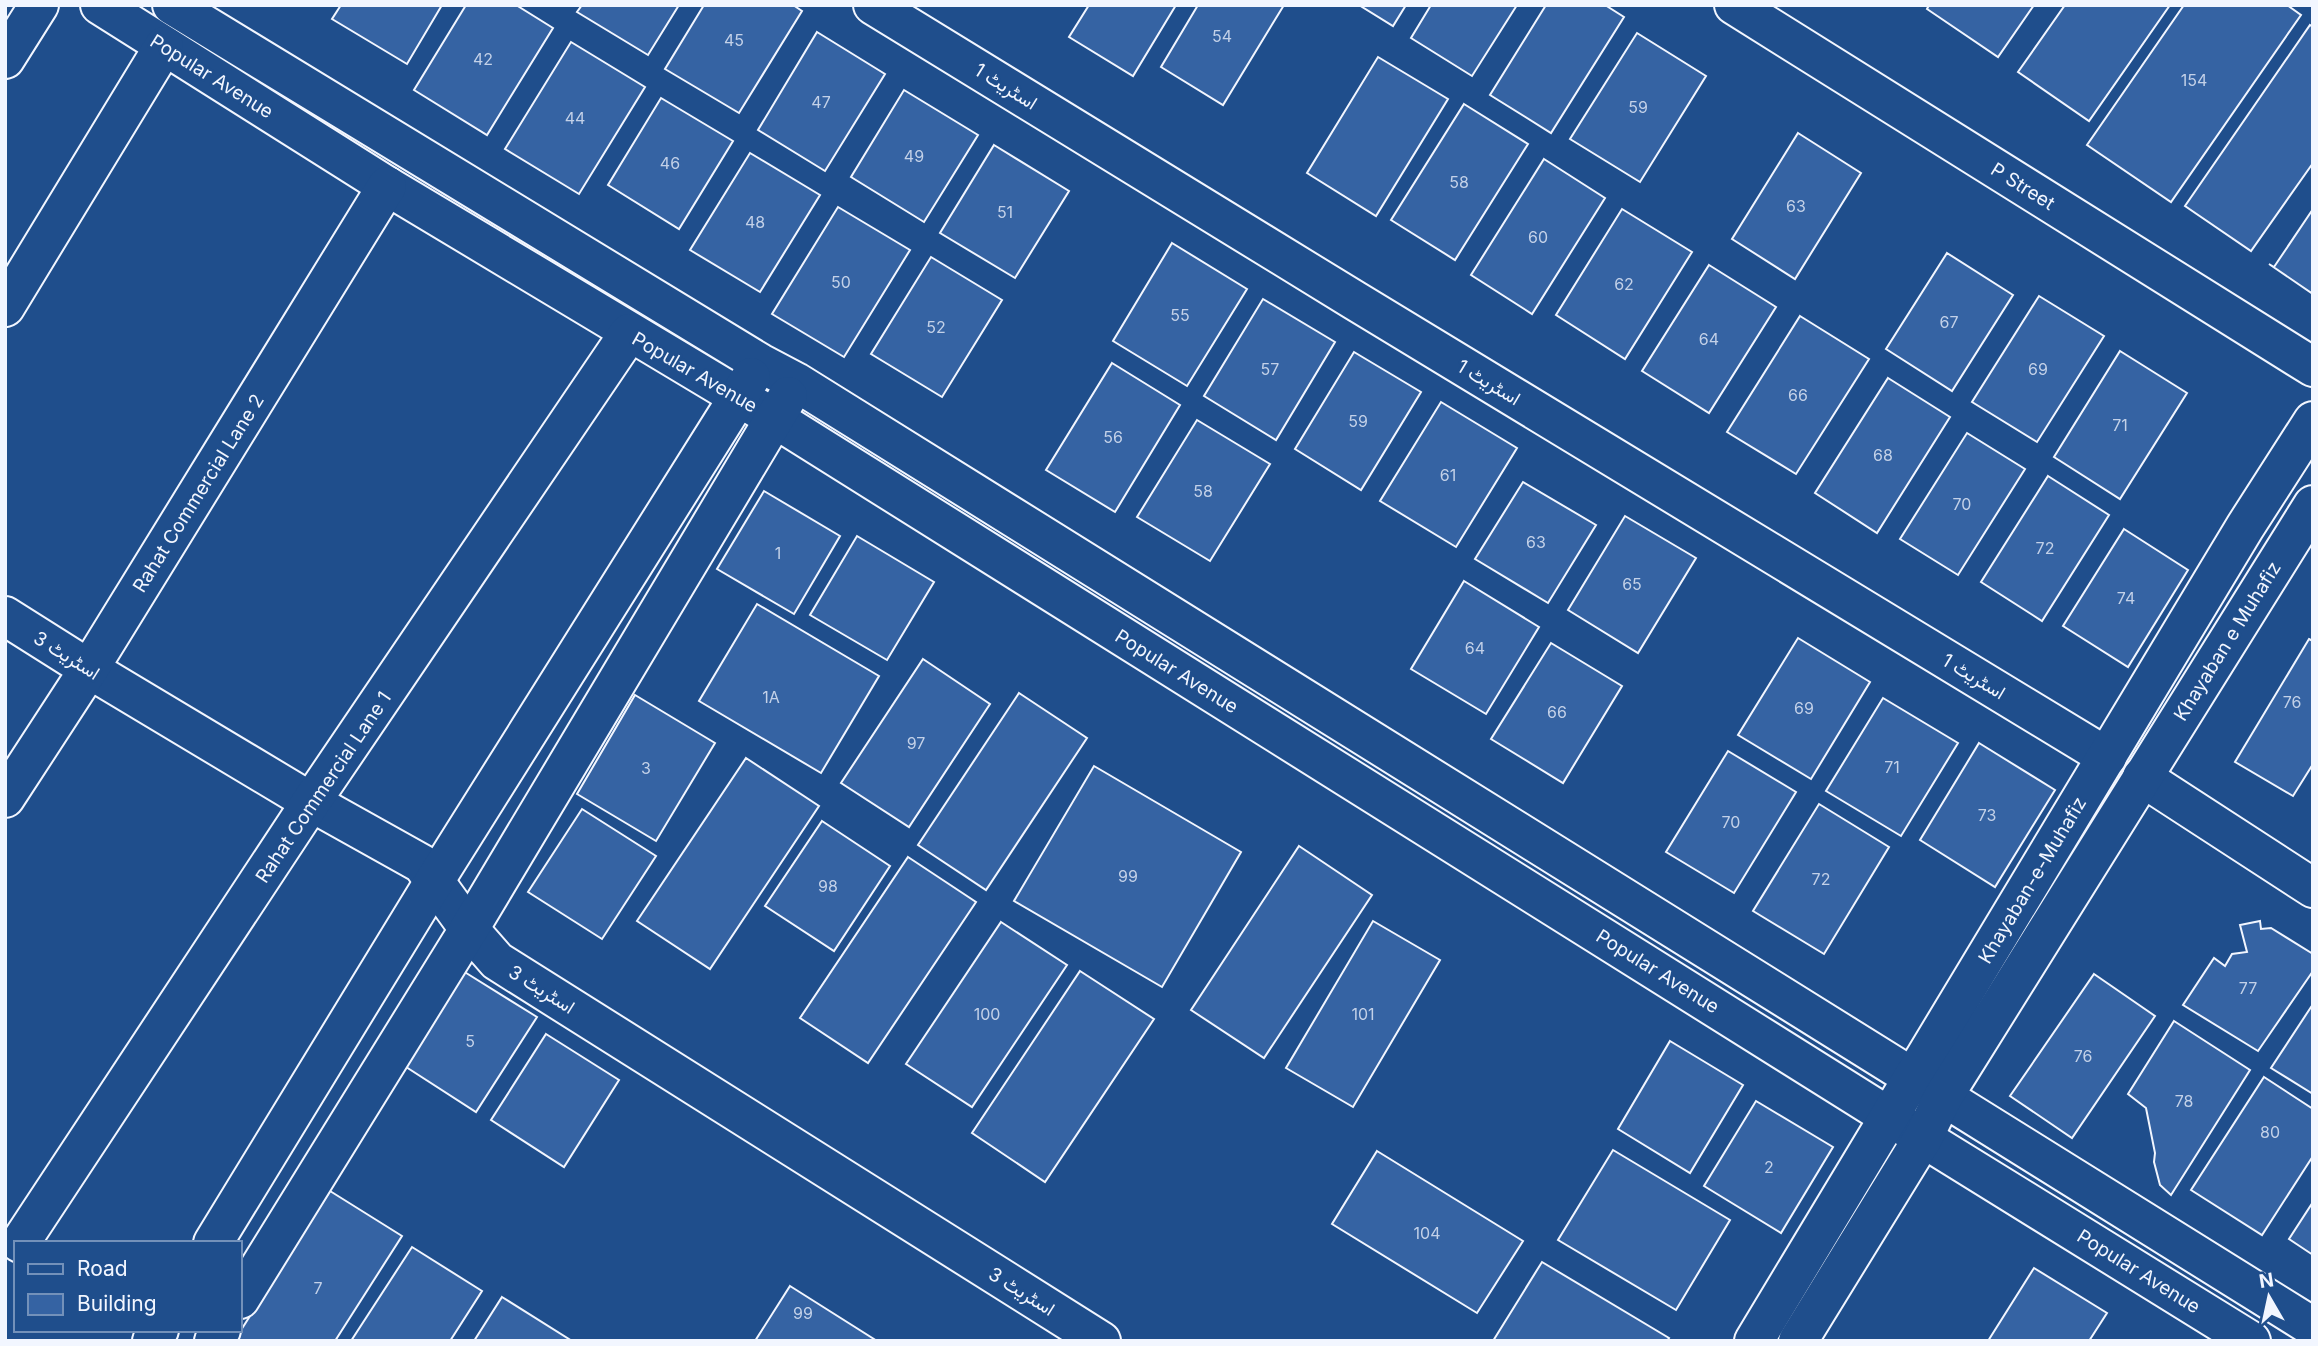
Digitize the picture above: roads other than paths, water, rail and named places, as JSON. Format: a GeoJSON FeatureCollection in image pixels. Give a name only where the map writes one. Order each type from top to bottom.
{"type":"FeatureCollection","features":[{"type":"Feature","properties":{"kind":"street"},"geometry":{"type":"LineString","coordinates":[[5,58],[39,5]]}},
{"type":"Feature","properties":{"kind":"street","name":"Popular Avenue"},"geometry":{"type":"LineString","coordinates":[[100,5],[387,186],[774,418],[2251,1341]]}},
{"type":"Feature","properties":{"kind":"street","name":"Popular Avenue"},"geometry":{"type":"LineString","coordinates":[[172,5],[796,382],[2313,1327]]}},
{"type":"Feature","properties":{"kind":"street","name":"اسٹریٹ 1"},"geometry":{"type":"LineString","coordinates":[[873,5],[2107,757]]}},
{"type":"Feature","properties":{"kind":"street","name":"P Street"},"geometry":{"type":"LineString","coordinates":[[1734,5],[2313,367]]}},
{"type":"Feature","properties":{"kind":"street"},"geometry":{"type":"LineString","coordinates":[[5,307],[164,46]]}},
{"type":"Feature","properties":{"kind":"street","name":"Rahat Commercial Lane 2"},"geometry":{"type":"LineString","coordinates":[[5,798],[89,669],[387,186]]}},
{"type":"Feature","properties":{"kind":"street","name":"Rahat Commercial Lane 1"},"geometry":{"type":"LineString","coordinates":[[21,1241],[311,802],[629,333]]}},
{"type":"Feature","properties":{"kind":"street"},"geometry":{"type":"LineString","coordinates":[[214,1241],[435,880],[760,362]]}},
{"type":"Feature","properties":{"kind":"street"},"geometry":{"type":"LineString","coordinates":[[242,1296],[469,929],[796,382]]}},
{"type":"Feature","properties":{"kind":"street","name":"Khayaban-e-Muhafiz"},"geometry":{"type":"LineString","coordinates":[[1798,1341],[1923,1138],[1928,1087],[2107,757],[2245,527],[2313,421]]}},
{"type":"Feature","properties":{"kind":"street","name":"Khayaban e Muhafiz"},"geometry":{"type":"LineString","coordinates":[[2142,777],[2313,505]]}},
{"type":"Feature","properties":{"kind":"street","name":"اسٹریٹ 3"},"geometry":{"type":"LineString","coordinates":[[5,616],[311,802],[422,864],[469,929],[497,961],[1101,1341]]}},
{"type":"Feature","properties":{"kind":"street"},"geometry":{"type":"LineString","coordinates":[[2142,777],[2313,888]]}},
{"type":"Feature","properties":{"kind":"street","name":"Khayaban-e-Muhafiz"},"geometry":{"type":"LineString","coordinates":[[1754,1341],[1890,1117],[1928,1087],[2142,777]]}}]}
